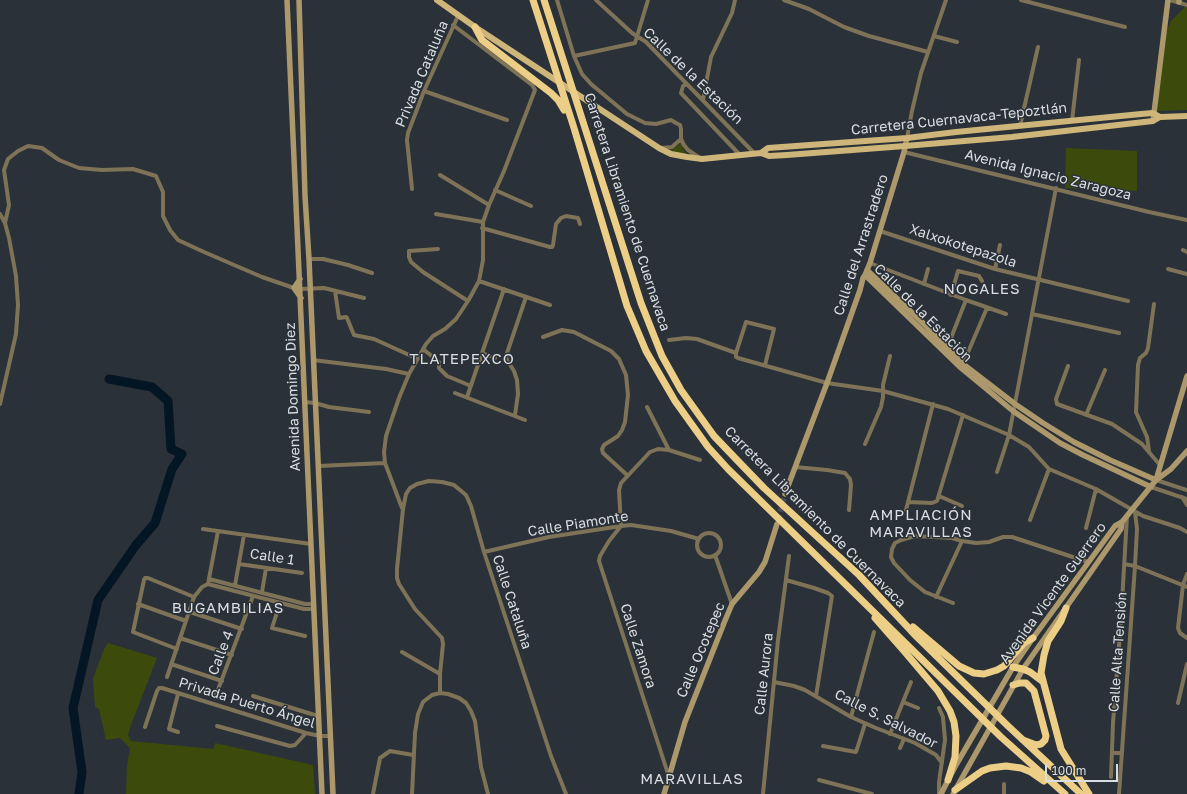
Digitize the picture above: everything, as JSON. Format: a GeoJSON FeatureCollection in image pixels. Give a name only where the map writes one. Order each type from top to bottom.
{"type":"FeatureCollection","features":[{"type":"Feature","properties":{"kind":"highway","name":"Carretera Libramiento de Cuernavaca"},"geometry":{"type":"LineString","coordinates":[[533,0],[574,128],[627,306],[646,351],[661,379],[694,428],[718,459],[1001,737],[1063,793]]}},
{"type":"Feature","properties":{"kind":"highway","name":"Carretera Libramiento de Cuernavaca"},"geometry":{"type":"LineString","coordinates":[[544,0],[641,303],[662,356],[702,420],[736,460],[764,488],[886,602],[917,637],[1020,738],[1081,794]]}},
{"type":"Feature","properties":{"kind":"highway"},"geometry":{"type":"LineString","coordinates":[[475,27],[482,40],[558,100],[574,128]]}},
{"type":"Feature","properties":{"kind":"highway"},"geometry":{"type":"LineString","coordinates":[[855,593],[866,609],[938,691],[950,711],[954,722],[956,736],[955,757],[948,780]]}},
{"type":"Feature","properties":{"kind":"highway"},"geometry":{"type":"LineString","coordinates":[[886,602],[949,658],[959,666],[974,673],[991,673],[1004,666],[1024,643],[1033,638]]}},
{"type":"Feature","properties":{"kind":"highway"},"geometry":{"type":"LineString","coordinates":[[1066,608],[1048,641],[1042,664],[1042,682],[1061,749],[1089,794]]}},
{"type":"Feature","properties":{"kind":"highway"},"geometry":{"type":"LineString","coordinates":[[1013,667],[1030,672],[1042,682]]}},
{"type":"Feature","properties":{"kind":"highway"},"geometry":{"type":"LineString","coordinates":[[1013,685],[1020,683],[1026,684],[1034,691],[1046,736],[1045,740],[1041,744],[1036,744],[1020,738]]}},
{"type":"Feature","properties":{"kind":"highway"},"geometry":{"type":"LineString","coordinates":[[954,792],[982,771],[990,768],[1006,766],[1021,768],[1031,772],[1055,791],[1063,793]]}},
{"type":"Feature","properties":{"kind":"main road","name":"Avenida Domingo Diez"},"geometry":{"type":"LineString","coordinates":[[287,0],[301,289],[322,794]]}},
{"type":"Feature","properties":{"kind":"main road","name":"Avenida Domingo Diez"},"geometry":{"type":"LineString","coordinates":[[299,0],[304,189],[309,259],[333,794]]}},
{"type":"Feature","properties":{"kind":"main road"},"geometry":{"type":"LineString","coordinates":[[437,0],[458,16],[659,148],[671,154],[702,159],[758,154]]}},
{"type":"Feature","properties":{"kind":"main road"},"geometry":{"type":"LineString","coordinates":[[1153,121],[1169,0]]}},
{"type":"Feature","properties":{"kind":"main road"},"geometry":{"type":"LineString","coordinates":[[287,10],[299,10]]}},
{"type":"Feature","properties":{"kind":"main road"},"geometry":{"type":"LineString","coordinates":[[1153,113],[1160,117]]}},
{"type":"Feature","properties":{"kind":"main road","name":"Carretera Cuernavaca-Tepoztlán"},"geometry":{"type":"LineString","coordinates":[[758,154],[768,148],[907,138],[1153,113]]}},
{"type":"Feature","properties":{"kind":"main road","name":"Carretera Cuernavaca-Tepoztlán"},"geometry":{"type":"LineString","coordinates":[[758,154],[769,156],[905,149],[1153,121],[1160,117],[1187,116]]}},
{"type":"Feature","properties":{"kind":"main road","name":"Calle del Arrastradero"},"geometry":{"type":"LineString","coordinates":[[785,494],[827,383],[860,290],[862,278],[870,263],[905,149],[907,138]]}},
{"type":"Feature","properties":{"kind":"main road","name":"Calle de la Estación"},"geometry":{"type":"LineString","coordinates":[[866,272],[993,395],[1013,411],[1060,443],[1151,487]]}},
{"type":"Feature","properties":{"kind":"main road"},"geometry":{"type":"LineString","coordinates":[[300,278],[294,288],[301,299]]}},
{"type":"Feature","properties":{"kind":"main road","name":"Calle de la Estación"},"geometry":{"type":"LineString","coordinates":[[946,350],[1015,404],[1043,423],[1074,442],[1156,480]]}},
{"type":"Feature","properties":{"kind":"main road"},"geometry":{"type":"LineString","coordinates":[[1156,480],[1187,376]]}},
{"type":"Feature","properties":{"kind":"main road"},"geometry":{"type":"LineString","coordinates":[[1122,522],[1134,511],[1156,480],[1171,469],[1187,451]]}},
{"type":"Feature","properties":{"kind":"main road"},"geometry":{"type":"LineString","coordinates":[[1126,474],[1129,468]]}},
{"type":"Feature","properties":{"kind":"main road","name":"Avenida Vicente Guerrero"},"geometry":{"type":"LineString","coordinates":[[940,794],[1013,667],[1115,526],[1122,522]]}},
{"type":"Feature","properties":{"kind":"main road","name":"Avenida Vicente Guerrero"},"geometry":{"type":"LineString","coordinates":[[954,792],[1013,685],[1120,529],[1122,522]]}},
{"type":"Feature","properties":{"kind":"main road","name":"Calle Ocotepec"},"geometry":{"type":"LineString","coordinates":[[664,794],[685,722],[732,604],[759,572],[765,562],[777,524]]}},
{"type":"Feature","properties":{"kind":"main road"},"geometry":{"type":"LineString","coordinates":[[311,526],[321,526]]}},
{"type":"Feature","properties":{"kind":"main road"},"geometry":{"type":"LineString","coordinates":[[1071,586],[1078,591]]}},
{"type":"Feature","properties":{"kind":"main road"},"geometry":{"type":"LineString","coordinates":[[956,765],[965,771]]}},
{"type":"Feature","properties":{"kind":"street"},"geometry":{"type":"LineString","coordinates":[[557,0],[574,56],[582,74],[591,84],[627,114],[648,124],[671,120],[680,125],[681,139],[684,145],[688,150],[702,159]]}},
{"type":"Feature","properties":{"kind":"street","name":"Calle de la Estación"},"geometry":{"type":"LineString","coordinates":[[596,0],[646,42],[758,154]]}},
{"type":"Feature","properties":{"kind":"street"},"geometry":{"type":"LineString","coordinates":[[574,56],[636,43],[648,0]]}},
{"type":"Feature","properties":{"kind":"street"},"geometry":{"type":"LineString","coordinates":[[703,100],[711,57],[732,13],[735,0]]}},
{"type":"Feature","properties":{"kind":"street"},"geometry":{"type":"LineString","coordinates":[[784,0],[809,9],[844,28],[928,52]]}},
{"type":"Feature","properties":{"kind":"street","name":"Calle del Arrastradero"},"geometry":{"type":"LineString","coordinates":[[907,138],[913,104],[928,52],[946,0]]}},
{"type":"Feature","properties":{"kind":"street"},"geometry":{"type":"LineString","coordinates":[[1021,0],[1124,26]]}},
{"type":"Feature","properties":{"kind":"street"},"geometry":{"type":"LineString","coordinates":[[1169,0],[1179,1],[1187,5]]}},
{"type":"Feature","properties":{"kind":"street","name":"Privada Cataluña"},"geometry":{"type":"LineString","coordinates":[[412,188],[407,140],[408,133],[424,91],[458,16]]}},
{"type":"Feature","properties":{"kind":"street"},"geometry":{"type":"LineString","coordinates":[[440,693],[443,644],[442,638],[415,609],[399,584],[397,578],[402,509],[385,463],[384,452],[386,436],[409,374],[423,349],[434,336],[456,319],[479,281],[483,260],[483,222],[535,90],[532,85],[453,25]]}},
{"type":"Feature","properties":{"kind":"street"},"geometry":{"type":"LineString","coordinates":[[934,36],[957,42]]}},
{"type":"Feature","properties":{"kind":"street"},"geometry":{"type":"LineString","coordinates":[[1020,126],[1038,47]]}},
{"type":"Feature","properties":{"kind":"street"},"geometry":{"type":"LineString","coordinates":[[1072,121],[1079,60]]}},
{"type":"Feature","properties":{"kind":"street"},"geometry":{"type":"LineString","coordinates":[[688,84],[683,86],[681,93],[740,155]]}},
{"type":"Feature","properties":{"kind":"street"},"geometry":{"type":"LineString","coordinates":[[424,91],[507,120]]}},
{"type":"Feature","properties":{"kind":"street"},"geometry":{"type":"LineString","coordinates":[[659,148],[672,147],[681,139]]}},
{"type":"Feature","properties":{"kind":"street"},"geometry":{"type":"LineString","coordinates":[[5,223],[9,205],[4,170],[8,159],[18,151],[28,146],[42,148],[59,160],[79,168],[102,170],[133,169],[156,176],[163,192],[163,216],[170,230],[178,240],[262,277],[294,288],[324,288],[364,298]]}},
{"type":"Feature","properties":{"kind":"street","name":"Avenida Ignacio Zaragoza"},"geometry":{"type":"LineString","coordinates":[[905,149],[1149,212],[1187,220]]}},
{"type":"Feature","properties":{"kind":"street"},"geometry":{"type":"LineString","coordinates":[[440,175],[489,205]]}},
{"type":"Feature","properties":{"kind":"street"},"geometry":{"type":"LineString","coordinates":[[997,472],[1009,435],[1056,188]]}},
{"type":"Feature","properties":{"kind":"street"},"geometry":{"type":"LineString","coordinates":[[495,190],[531,206]]}},
{"type":"Feature","properties":{"kind":"street"},"geometry":{"type":"LineString","coordinates":[[0,214],[5,223],[16,276],[18,305],[16,334],[0,404]]}},
{"type":"Feature","properties":{"kind":"street"},"geometry":{"type":"LineString","coordinates":[[436,214],[483,222]]}},
{"type":"Feature","properties":{"kind":"street"},"geometry":{"type":"LineString","coordinates":[[482,228],[552,247],[556,224],[562,218],[566,216],[578,218],[580,224]]}},
{"type":"Feature","properties":{"kind":"street","name":"Xalxokotepazola"},"geometry":{"type":"LineString","coordinates":[[880,231],[994,269],[1039,281],[1128,301]]}},
{"type":"Feature","properties":{"kind":"street"},"geometry":{"type":"LineString","coordinates":[[994,269],[1000,245]]}},
{"type":"Feature","properties":{"kind":"street"},"geometry":{"type":"LineString","coordinates":[[438,249],[409,251],[409,257],[411,262],[422,272],[468,301]]}},
{"type":"Feature","properties":{"kind":"street"},"geometry":{"type":"LineString","coordinates":[[309,259],[348,265],[372,274]]}},
{"type":"Feature","properties":{"kind":"street"},"geometry":{"type":"LineString","coordinates":[[870,263],[986,308],[1006,314]]}},
{"type":"Feature","properties":{"kind":"street"},"geometry":{"type":"LineString","coordinates":[[924,284],[928,269]]}},
{"type":"Feature","properties":{"kind":"street"},"geometry":{"type":"LineString","coordinates":[[1168,269],[1187,274]]}},
{"type":"Feature","properties":{"kind":"street"},"geometry":{"type":"LineString","coordinates":[[951,294],[958,271],[979,276],[982,281]]}},
{"type":"Feature","properties":{"kind":"street"},"geometry":{"type":"LineString","coordinates":[[479,281],[550,304]]}},
{"type":"Feature","properties":{"kind":"street"},"geometry":{"type":"LineString","coordinates":[[467,397],[504,290]]}},
{"type":"Feature","properties":{"kind":"street"},"geometry":{"type":"LineString","coordinates":[[335,291],[339,318],[347,318],[354,335],[374,339],[418,359]]}},
{"type":"Feature","properties":{"kind":"street"},"geometry":{"type":"LineString","coordinates":[[515,415],[518,394],[517,380],[506,356],[526,297]]}},
{"type":"Feature","properties":{"kind":"street"},"geometry":{"type":"LineString","coordinates":[[946,350],[966,300]]}},
{"type":"Feature","properties":{"kind":"street"},"geometry":{"type":"LineString","coordinates":[[1149,452],[1147,437],[1136,412],[1138,365],[1140,358],[1146,353],[1148,348],[1154,304]]}},
{"type":"Feature","properties":{"kind":"street"},"geometry":{"type":"LineString","coordinates":[[963,364],[986,308]]}},
{"type":"Feature","properties":{"kind":"street"},"geometry":{"type":"LineString","coordinates":[[1032,314],[1119,333]]}},
{"type":"Feature","properties":{"kind":"street"},"geometry":{"type":"LineString","coordinates":[[765,365],[775,332],[774,329],[746,322],[736,353],[736,357],[738,358],[827,383],[883,391],[933,404],[963,415],[1009,435],[1029,447],[1049,468],[1096,490],[1134,511],[1187,532]]}},
{"type":"Feature","properties":{"kind":"street"},"geometry":{"type":"LineString","coordinates":[[543,337],[562,330],[574,332],[611,351],[619,359],[626,375],[628,395],[624,422],[622,430],[618,436],[604,445],[602,449],[603,453],[628,475]]}},
{"type":"Feature","properties":{"kind":"street"},"geometry":{"type":"LineString","coordinates":[[669,340],[686,338],[697,339],[736,353]]}},
{"type":"Feature","properties":{"kind":"street"},"geometry":{"type":"LineString","coordinates":[[423,349],[439,362],[439,368],[447,376],[471,386]]}},
{"type":"Feature","properties":{"kind":"street"},"geometry":{"type":"LineString","coordinates":[[482,353],[495,358]]}},
{"type":"Feature","properties":{"kind":"street"},"geometry":{"type":"LineString","coordinates":[[865,444],[881,407],[883,385],[890,356]]}},
{"type":"Feature","properties":{"kind":"street"},"geometry":{"type":"LineString","coordinates":[[313,360],[386,369],[409,374]]}},
{"type":"Feature","properties":{"kind":"street"},"geometry":{"type":"LineString","coordinates":[[1068,366],[1056,404],[1112,424],[1142,444],[1160,465]]}},
{"type":"Feature","properties":{"kind":"street"},"geometry":{"type":"LineString","coordinates":[[1086,415],[1105,370]]}},
{"type":"Feature","properties":{"kind":"street"},"geometry":{"type":"LineString","coordinates":[[455,393],[525,420]]}},
{"type":"Feature","properties":{"kind":"street"},"geometry":{"type":"LineString","coordinates":[[305,402],[329,407],[369,412]]}},
{"type":"Feature","properties":{"kind":"street"},"geometry":{"type":"LineString","coordinates":[[906,510],[933,404]]}},
{"type":"Feature","properties":{"kind":"street"},"geometry":{"type":"LineString","coordinates":[[647,407],[669,450]]}},
{"type":"Feature","properties":{"kind":"street"},"geometry":{"type":"LineString","coordinates":[[908,502],[932,503],[937,501],[963,415]]}},
{"type":"Feature","properties":{"kind":"street"},"geometry":{"type":"LineString","coordinates":[[621,526],[619,490],[621,482],[650,452],[658,449],[669,450],[700,460]]}},
{"type":"Feature","properties":{"kind":"street"},"geometry":{"type":"LineString","coordinates":[[318,466],[385,463]]}},
{"type":"Feature","properties":{"kind":"street"},"geometry":{"type":"LineString","coordinates":[[795,468],[845,473],[850,479],[851,485],[849,510]]}},
{"type":"Feature","properties":{"kind":"street"},"geometry":{"type":"LineString","coordinates":[[1030,520],[1049,468]]}},
{"type":"Feature","properties":{"kind":"street","name":"Calle de la Estación"},"geometry":{"type":"LineString","coordinates":[[1156,480],[1187,490]]}},
{"type":"Feature","properties":{"kind":"street","name":"Calle Cataluña"},"geometry":{"type":"LineString","coordinates":[[402,509],[406,494],[410,488],[417,484],[429,481],[454,485],[466,496],[551,756],[566,794]]}},
{"type":"Feature","properties":{"kind":"street","name":"Calle de la Estación"},"geometry":{"type":"LineString","coordinates":[[1151,487],[1187,499]]}},
{"type":"Feature","properties":{"kind":"street"},"geometry":{"type":"LineString","coordinates":[[1086,528],[1096,490]]}},
{"type":"Feature","properties":{"kind":"street"},"geometry":{"type":"LineString","coordinates":[[939,496],[962,506]]}},
{"type":"Feature","properties":{"kind":"street"},"geometry":{"type":"LineString","coordinates":[[1182,497],[1187,504]]}},
{"type":"Feature","properties":{"kind":"street","name":"Calle Alta Tensión"},"geometry":{"type":"LineString","coordinates":[[1119,794],[1132,621],[1137,529],[1134,511]]}},
{"type":"Feature","properties":{"kind":"street","name":"Calle Alta Tensión"},"geometry":{"type":"LineString","coordinates":[[1111,777],[1113,723],[1127,516]]}},
{"type":"Feature","properties":{"kind":"street","name":"Calle Piamonte"},"geometry":{"type":"LineString","coordinates":[[484,552],[549,537],[631,525],[671,531],[699,539]]}},
{"type":"Feature","properties":{"kind":"street","name":"Calle Zamora"},"geometry":{"type":"LineString","coordinates":[[621,526],[603,551],[599,561],[600,567],[621,626],[669,777]]}},
{"type":"Feature","properties":{"kind":"street"},"geometry":{"type":"LineString","coordinates":[[203,529],[311,544]]}},
{"type":"Feature","properties":{"kind":"street"},"geometry":{"type":"LineString","coordinates":[[208,584],[218,532]]}},
{"type":"Feature","properties":{"kind":"street"},"geometry":{"type":"LineString","coordinates":[[710,533],[718,537],[721,545],[718,553],[715,556],[710,557],[702,555],[697,548],[699,539],[701,536],[710,533]]}},
{"type":"Feature","properties":{"kind":"street"},"geometry":{"type":"LineString","coordinates":[[235,585],[244,535]]}},
{"type":"Feature","properties":{"kind":"street"},"geometry":{"type":"LineString","coordinates":[[953,603],[925,592],[910,580],[894,563],[891,557],[892,549],[895,543],[914,536],[952,538],[976,543],[1012,537],[1088,562]]}},
{"type":"Feature","properties":{"kind":"street"},"geometry":{"type":"LineString","coordinates":[[936,597],[962,541]]}},
{"type":"Feature","properties":{"kind":"street"},"geometry":{"type":"LineString","coordinates":[[715,556],[732,604]]}},
{"type":"Feature","properties":{"kind":"street","name":"Calle Aurora"},"geometry":{"type":"LineString","coordinates":[[763,794],[774,682],[789,556]]}},
{"type":"Feature","properties":{"kind":"street","name":"Calle 1"},"geometry":{"type":"LineString","coordinates":[[239,564],[302,573]]}},
{"type":"Feature","properties":{"kind":"street"},"geometry":{"type":"LineString","coordinates":[[1124,564],[1135,566],[1185,586]]}},
{"type":"Feature","properties":{"kind":"street"},"geometry":{"type":"LineString","coordinates":[[262,592],[266,568]]}},
{"type":"Feature","properties":{"kind":"street"},"geometry":{"type":"LineString","coordinates":[[1187,574],[1178,628],[1180,633],[1187,638]]}},
{"type":"Feature","properties":{"kind":"street"},"geometry":{"type":"LineString","coordinates":[[177,648],[133,632],[144,580],[145,578],[194,597]]}},
{"type":"Feature","properties":{"kind":"street"},"geometry":{"type":"LineString","coordinates":[[209,579],[314,607]]}},
{"type":"Feature","properties":{"kind":"street"},"geometry":{"type":"LineString","coordinates":[[786,580],[814,588],[832,596],[816,696]]}},
{"type":"Feature","properties":{"kind":"street"},"geometry":{"type":"LineString","coordinates":[[167,677],[194,597],[202,587],[208,584],[280,603],[304,608],[314,607]]}},
{"type":"Feature","properties":{"kind":"street","name":"Calle 4"},"geometry":{"type":"LineString","coordinates":[[216,695],[254,596]]}},
{"type":"Feature","properties":{"kind":"street"},"geometry":{"type":"LineString","coordinates":[[280,603],[272,628],[305,636]]}},
{"type":"Feature","properties":{"kind":"street"},"geometry":{"type":"LineString","coordinates":[[138,604],[186,621]]}},
{"type":"Feature","properties":{"kind":"street"},"geometry":{"type":"LineString","coordinates":[[190,612],[242,629]]}},
{"type":"Feature","properties":{"kind":"street"},"geometry":{"type":"LineString","coordinates":[[1121,620],[1132,621]]}},
{"type":"Feature","properties":{"kind":"street"},"geometry":{"type":"LineString","coordinates":[[851,717],[874,632]]}},
{"type":"Feature","properties":{"kind":"street"},"geometry":{"type":"LineString","coordinates":[[180,638],[232,655]]}},
{"type":"Feature","properties":{"kind":"street"},"geometry":{"type":"LineString","coordinates":[[402,652],[440,674]]}},
{"type":"Feature","properties":{"kind":"street"},"geometry":{"type":"LineString","coordinates":[[171,664],[222,680]]}},
{"type":"Feature","properties":{"kind":"street"},"geometry":{"type":"LineString","coordinates":[[1178,703],[1187,664]]}},
{"type":"Feature","properties":{"kind":"street","name":"Calle S. Salvador"},"geometry":{"type":"LineString","coordinates":[[774,682],[805,690],[865,724],[915,743],[936,755],[942,763]]}},
{"type":"Feature","properties":{"kind":"street"},"geometry":{"type":"LineString","coordinates":[[890,734],[911,682]]}},
{"type":"Feature","properties":{"kind":"street","name":"Privada Puerto Ángel"},"geometry":{"type":"LineString","coordinates":[[145,727],[159,688],[320,736],[330,736]]}},
{"type":"Feature","properties":{"kind":"street"},"geometry":{"type":"LineString","coordinates":[[412,794],[413,755],[418,714],[423,702],[432,695],[440,693],[459,698],[466,703],[471,711],[475,721],[481,767],[488,794]]}},
{"type":"Feature","properties":{"kind":"street"},"geometry":{"type":"LineString","coordinates":[[178,694],[169,729],[178,732]]}},
{"type":"Feature","properties":{"kind":"street"},"geometry":{"type":"LineString","coordinates":[[253,696],[318,716]]}},
{"type":"Feature","properties":{"kind":"street"},"geometry":{"type":"LineString","coordinates":[[903,702],[918,708]]}},
{"type":"Feature","properties":{"kind":"street"},"geometry":{"type":"LineString","coordinates":[[939,708],[943,717],[945,740],[939,782],[940,794]]}},
{"type":"Feature","properties":{"kind":"street"},"geometry":{"type":"LineString","coordinates":[[823,746],[856,752],[865,724]]}},
{"type":"Feature","properties":{"kind":"street"},"geometry":{"type":"LineString","coordinates":[[217,726],[290,746],[295,745],[306,732]]}},
{"type":"Feature","properties":{"kind":"street"},"geometry":{"type":"LineString","coordinates":[[900,748],[904,739]]}},
{"type":"Feature","properties":{"kind":"street"},"geometry":{"type":"LineString","coordinates":[[373,794],[380,758],[390,751],[413,755]]}},
{"type":"Feature","properties":{"kind":"street"},"geometry":{"type":"LineString","coordinates":[[1112,753],[1122,753]]}},
{"type":"Feature","properties":{"kind":"street"},"geometry":{"type":"LineString","coordinates":[[819,780],[872,794]]}},
{"type":"Feature","properties":{"kind":"street"},"geometry":{"type":"LineString","coordinates":[[1004,784],[1004,794]]}},
{"type":"Feature","properties":{"kind":"green space"},"geometry":{"type":"Polygon","coordinates":[[[1187,5],[1187,110],[1156,111],[1167,30],[1171,21],[1187,5]]]}},
{"type":"Feature","properties":{"kind":"green space"},"geometry":{"type":"Polygon","coordinates":[[[681,143],[685,153],[693,156],[665,151],[672,150],[681,143]]]}},
{"type":"Feature","properties":{"kind":"green space"},"geometry":{"type":"Polygon","coordinates":[[[1066,148],[1137,151],[1137,191],[1065,188],[1066,148]]]}},
{"type":"Feature","properties":{"kind":"green space"},"geometry":{"type":"Polygon","coordinates":[[[108,643],[157,658],[131,725],[128,735],[131,741],[213,749],[215,743],[313,765],[315,794],[126,794],[127,765],[130,748],[120,738],[106,740],[99,709],[95,707],[93,679],[104,649],[108,643]]]}},
{"type":"Feature","properties":{"kind":"waterway"},"geometry":{"type":"LineString","coordinates":[[79,794],[82,772],[73,708],[98,600],[136,545],[155,523],[172,469],[182,454],[171,449],[168,401],[152,387],[109,379]]}},
{"type":"Feature","properties":{"kind":"tunnel"},"geometry":{"type":"LineString","coordinates":[[778,520],[785,494]]}},
{"type":"Feature","properties":{"kind":"district","name":"NOGALES"},"geometry":{"type":"Point","coordinates":[982,289]}},
{"type":"Feature","properties":{"kind":"district","name":"TLATEPEXCO"},"geometry":{"type":"Point","coordinates":[462,359]}},
{"type":"Feature","properties":{"kind":"district","name":"AMPLIACIÓN MARAVILLAS"},"geometry":{"type":"Point","coordinates":[921,524]}},
{"type":"Feature","properties":{"kind":"district","name":"BUGAMBILIAS"},"geometry":{"type":"Point","coordinates":[228,608]}},
{"type":"Feature","properties":{"kind":"district","name":"MARAVILLAS"},"geometry":{"type":"Point","coordinates":[692,779]}}]}
